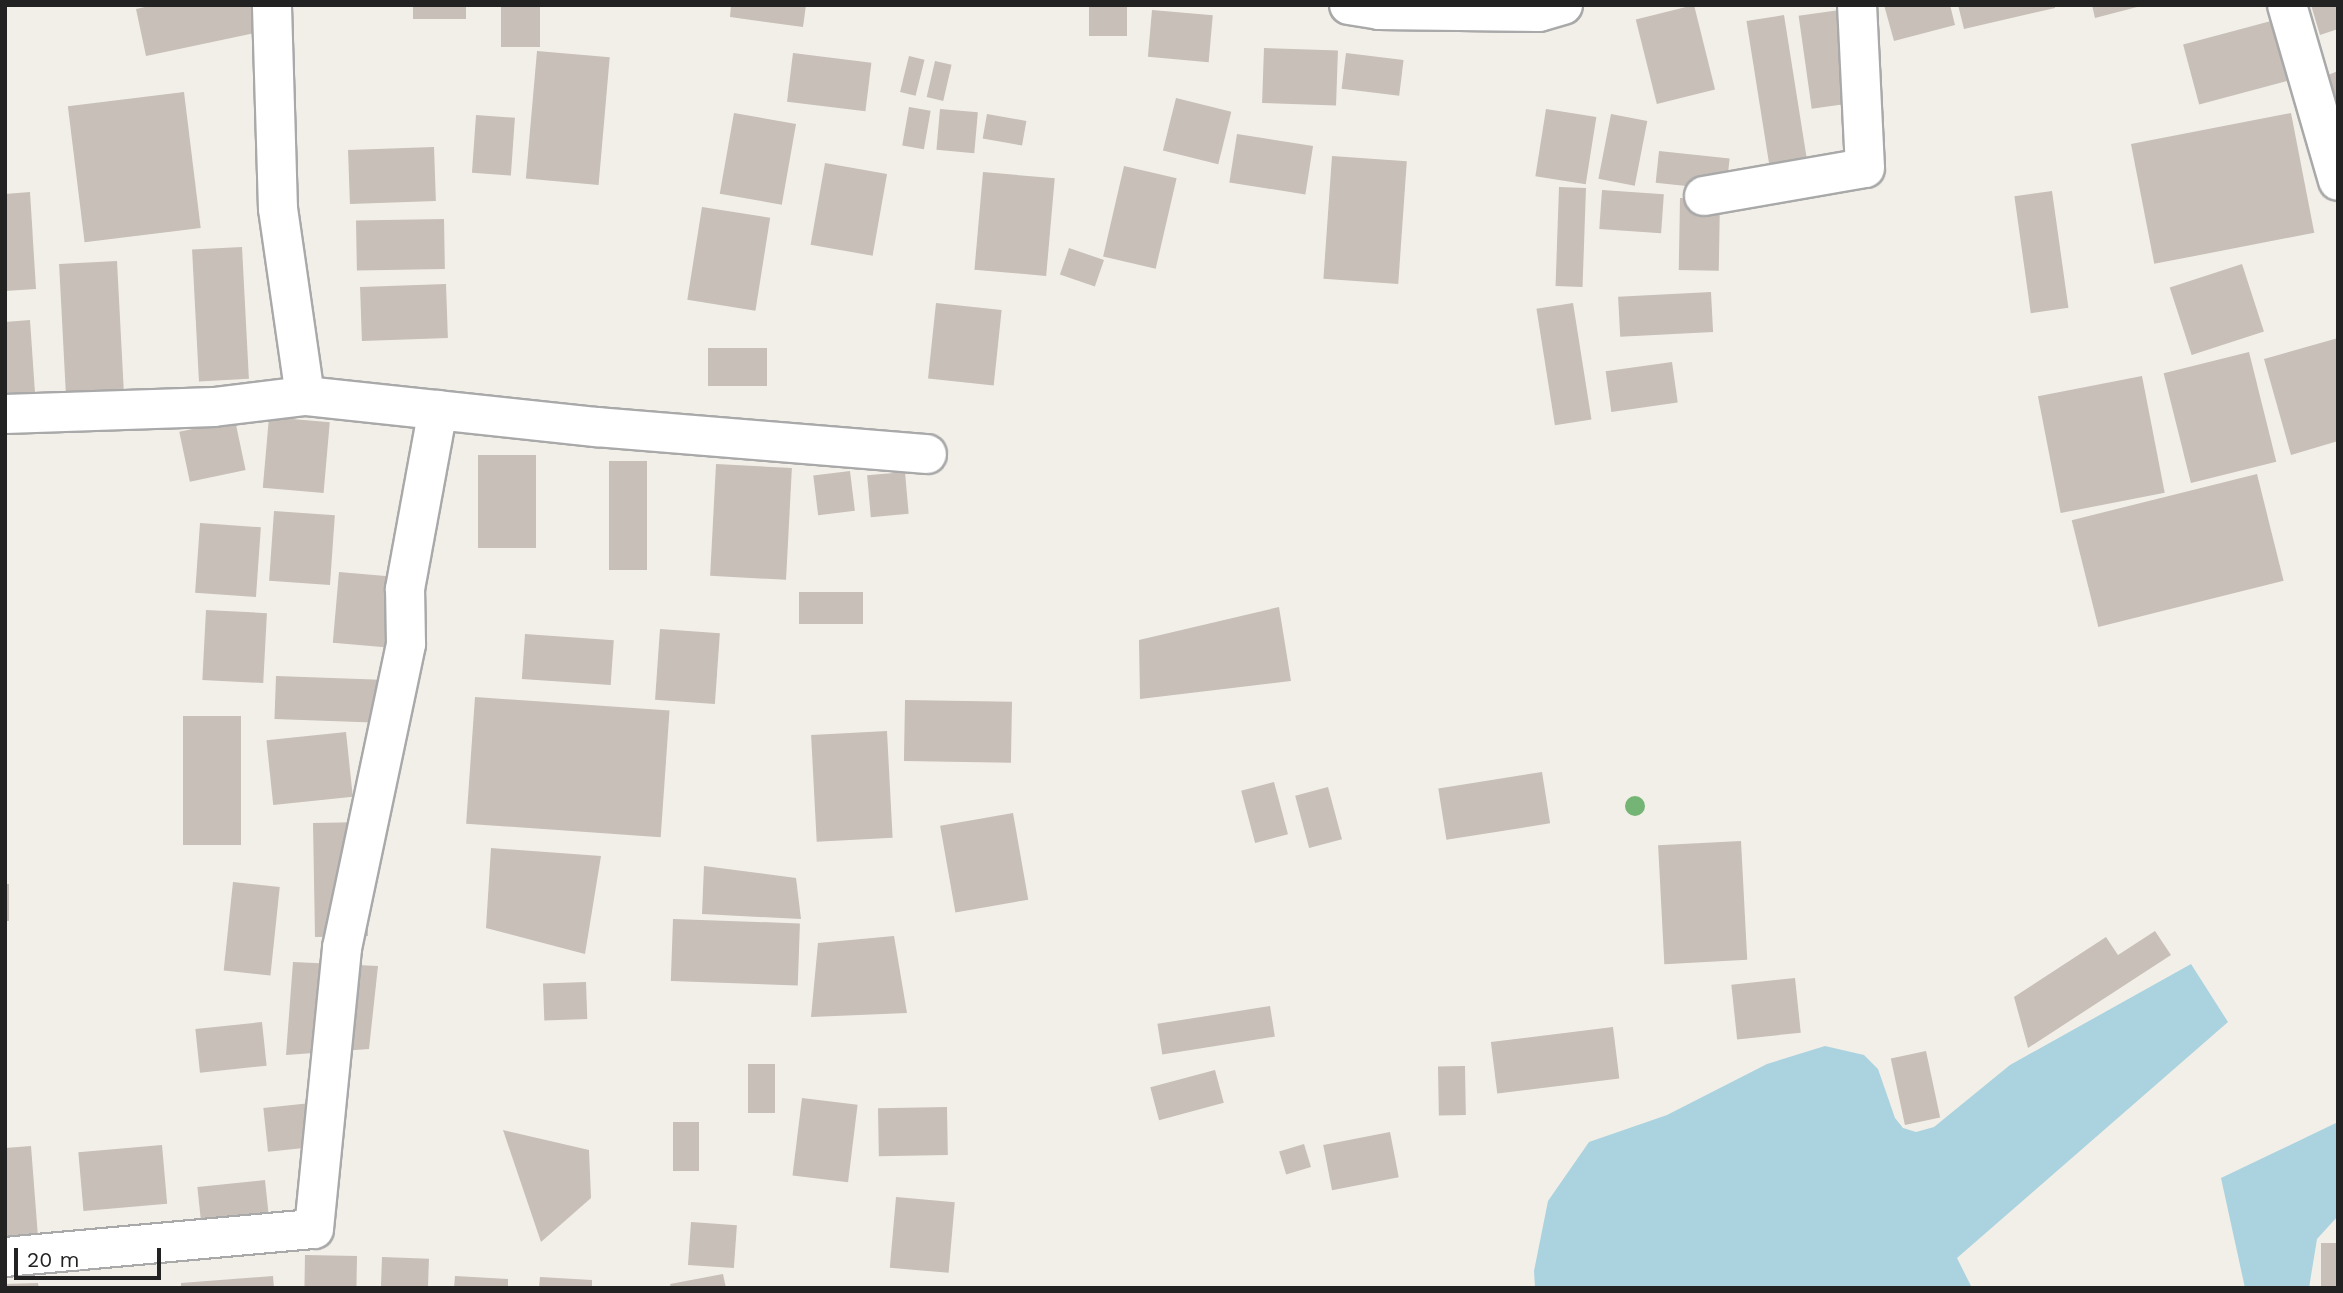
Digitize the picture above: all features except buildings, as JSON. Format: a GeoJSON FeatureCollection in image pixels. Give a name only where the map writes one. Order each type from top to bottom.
{"type":"FeatureCollection","features":[{"type":"Feature","properties":{"kind":"street"},"geometry":{"type":"LineString","coordinates":[[272,5],[278,209],[305,396]]}},
{"type":"Feature","properties":{"kind":"street"},"geometry":{"type":"LineString","coordinates":[[1349,5],[1379,10],[1539,12],[1563,5]]}},
{"type":"Feature","properties":{"kind":"street"},"geometry":{"type":"LineString","coordinates":[[1704,196],[1865,168],[1857,5]]}},
{"type":"Feature","properties":{"kind":"street"},"geometry":{"type":"LineString","coordinates":[[2287,5],[2338,181]]}},
{"type":"Feature","properties":{"kind":"street"},"geometry":{"type":"LineString","coordinates":[[5,414],[214,407],[305,396],[927,454]]}},
{"type":"Feature","properties":{"kind":"street"},"geometry":{"type":"LineString","coordinates":[[5,1257],[314,1229],[342,948],[407,644],[405,589],[438,410]]}},
{"type":"Feature","properties":{"kind":"water"},"geometry":{"type":"Polygon","coordinates":[[[2191,964],[2228,1022],[1957,1258],[1972,1288],[1535,1288],[1534,1271],[1548,1201],[1589,1142],[1667,1115],[1767,1064],[1825,1046],[1864,1055],[1878,1069],[1895,1118],[1903,1128],[1916,1132],[1934,1127],[2010,1065],[2191,964]]]}},
{"type":"Feature","properties":{"kind":"water"},"geometry":{"type":"Polygon","coordinates":[[[2338,1122],[2338,1216],[2317,1239],[2309,1288],[2245,1288],[2221,1178],[2338,1122]]]}}]}
